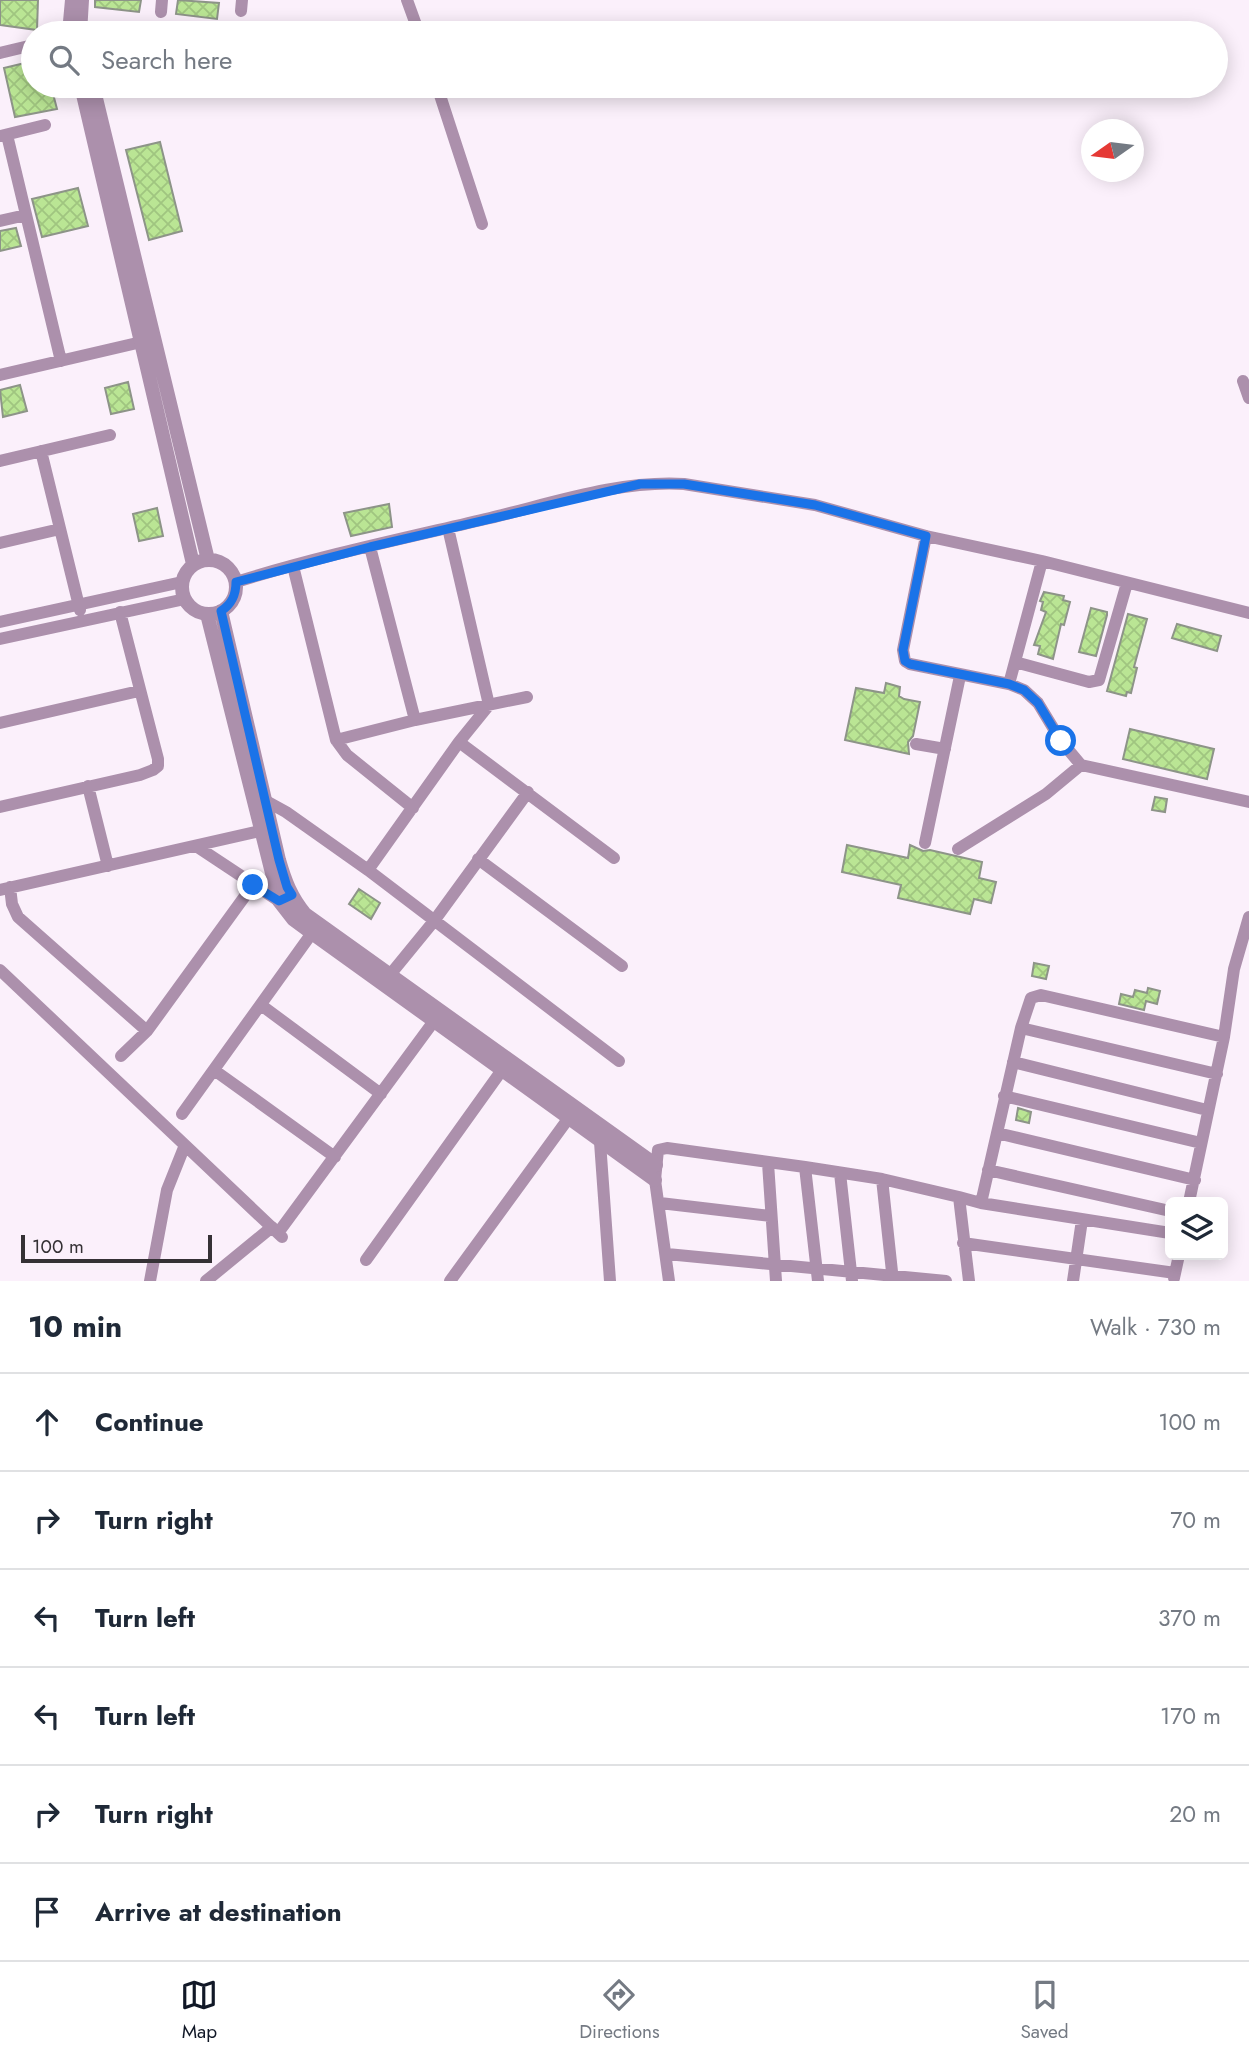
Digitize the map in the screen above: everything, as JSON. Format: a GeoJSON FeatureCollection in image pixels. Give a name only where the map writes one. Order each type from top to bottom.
{"type":"FeatureCollection","features":[{"type":"Feature","properties":{"kind":"street"},"geometry":{"type":"LineString","coordinates":[[70,21],[72,0]]}},
{"type":"Feature","properties":{"kind":"street"},"geometry":{"type":"LineString","coordinates":[[80,21],[82,0]]}},
{"type":"Feature","properties":{"kind":"street"},"geometry":{"type":"LineString","coordinates":[[407,0],[415,21]]}},
{"type":"Feature","properties":{"kind":"street"},"geometry":{"type":"LineString","coordinates":[[0,53],[21,48]]}},
{"type":"Feature","properties":{"kind":"street"},"geometry":{"type":"LineString","coordinates":[[85,98],[101,142]]}},
{"type":"Feature","properties":{"kind":"street"},"geometry":{"type":"LineString","coordinates":[[95,98],[101,142],[147,340],[193,564],[182,582],[185,599],[194,610],[214,613],[227,608],[234,596],[236,582],[224,565],[208,560],[193,564]]}},
{"type":"Feature","properties":{"kind":"street"},"geometry":{"type":"LineString","coordinates":[[441,98],[482,224]]}},
{"type":"Feature","properties":{"kind":"street"},"geometry":{"type":"LineString","coordinates":[[45,125],[3,136],[26,215],[61,361]]}},
{"type":"Feature","properties":{"kind":"street"},"geometry":{"type":"LineString","coordinates":[[0,221],[26,215]]}},
{"type":"Feature","properties":{"kind":"street"},"geometry":{"type":"LineString","coordinates":[[0,375],[147,340]]}},
{"type":"Feature","properties":{"kind":"street"},"geometry":{"type":"LineString","coordinates":[[147,340],[208,560]]}},
{"type":"Feature","properties":{"kind":"street"},"geometry":{"type":"LineString","coordinates":[[1243,381],[1249,398]]}},
{"type":"Feature","properties":{"kind":"street"},"geometry":{"type":"LineString","coordinates":[[0,461],[110,435]]}},
{"type":"Feature","properties":{"kind":"street"},"geometry":{"type":"LineString","coordinates":[[41,451],[83,620]]}},
{"type":"Feature","properties":{"kind":"street"},"geometry":{"type":"LineString","coordinates":[[236,582],[448,528],[640,484],[662,483],[684,484],[815,505],[926,536],[1042,561],[1249,613]]}},
{"type":"Feature","properties":{"kind":"street"},"geometry":{"type":"LineString","coordinates":[[448,528],[489,705]]}},
{"type":"Feature","properties":{"kind":"street"},"geometry":{"type":"LineString","coordinates":[[0,543],[60,529]]}},
{"type":"Feature","properties":{"kind":"street"},"geometry":{"type":"LineString","coordinates":[[926,536],[903,655],[905,661],[960,676],[1009,684],[1024,690],[1038,703],[1061,741],[1082,765],[1249,802]]}},
{"type":"Feature","properties":{"kind":"street"},"geometry":{"type":"LineString","coordinates":[[370,547],[415,720]]}},
{"type":"Feature","properties":{"kind":"street"},"geometry":{"type":"LineString","coordinates":[[1009,684],[1042,561]]}},
{"type":"Feature","properties":{"kind":"street"},"geometry":{"type":"LineString","coordinates":[[293,566],[335,740],[347,755],[413,808]]}},
{"type":"Feature","properties":{"kind":"street"},"geometry":{"type":"LineString","coordinates":[[0,622],[182,582]]}},
{"type":"Feature","properties":{"kind":"street"},"geometry":{"type":"LineString","coordinates":[[1014,662],[1089,682],[1099,680],[1127,583]]}},
{"type":"Feature","properties":{"kind":"street"},"geometry":{"type":"LineString","coordinates":[[0,639],[185,599]]}},
{"type":"Feature","properties":{"kind":"street"},"geometry":{"type":"LineString","coordinates":[[0,807],[140,775],[153,771],[158,766],[120,612]]}},
{"type":"Feature","properties":{"kind":"street"},"geometry":{"type":"LineString","coordinates":[[214,613],[266,801],[287,887],[285,898]]}},
{"type":"Feature","properties":{"kind":"street"},"geometry":{"type":"LineString","coordinates":[[214,613],[260,831],[293,919],[568,1119],[656,1165]]}},
{"type":"Feature","properties":{"kind":"street"},"geometry":{"type":"LineString","coordinates":[[925,843],[960,676]]}},
{"type":"Feature","properties":{"kind":"street"},"geometry":{"type":"LineString","coordinates":[[0,723],[139,691]]}},
{"type":"Feature","properties":{"kind":"street"},"geometry":{"type":"LineString","coordinates":[[335,740],[527,697]]}},
{"type":"Feature","properties":{"kind":"street"},"geometry":{"type":"LineString","coordinates":[[369,870],[459,742],[489,705]]}},
{"type":"Feature","properties":{"kind":"street"},"geometry":{"type":"LineString","coordinates":[[459,742],[614,858]]}},
{"type":"Feature","properties":{"kind":"street"},"geometry":{"type":"LineString","coordinates":[[916,744],[945,749]]}},
{"type":"Feature","properties":{"kind":"street"},"geometry":{"type":"LineString","coordinates":[[958,849],[1046,794],[1082,765]]}},
{"type":"Feature","properties":{"kind":"street"},"geometry":{"type":"LineString","coordinates":[[88,786],[108,866]]}},
{"type":"Feature","properties":{"kind":"street"},"geometry":{"type":"LineString","coordinates":[[389,976],[434,921],[528,792]]}},
{"type":"Feature","properties":{"kind":"street"},"geometry":{"type":"LineString","coordinates":[[266,801],[369,870],[619,1060]]}},
{"type":"Feature","properties":{"kind":"street"},"geometry":{"type":"LineString","coordinates":[[147,1031],[18,916],[5,888],[260,831]]}},
{"type":"Feature","properties":{"kind":"street"},"geometry":{"type":"LineString","coordinates":[[197,846],[253,885],[285,898],[602,1135],[655,1181]]}},
{"type":"Feature","properties":{"kind":"street"},"geometry":{"type":"LineString","coordinates":[[478,859],[622,966]]}},
{"type":"Feature","properties":{"kind":"street"},"geometry":{"type":"LineString","coordinates":[[121,1056],[147,1031],[253,885]]}},
{"type":"Feature","properties":{"kind":"street"},"geometry":{"type":"LineString","coordinates":[[1190,1197],[1217,1074],[1234,969],[1249,917]]}},
{"type":"Feature","properties":{"kind":"street"},"geometry":{"type":"LineString","coordinates":[[183,1114],[312,933]]}},
{"type":"Feature","properties":{"kind":"street"},"geometry":{"type":"LineString","coordinates":[[0,970],[277,1232]]}},
{"type":"Feature","properties":{"kind":"street"},"geometry":{"type":"LineString","coordinates":[[981,1203],[1021,1027],[1028,1003],[1036,996],[1224,1037]]}},
{"type":"Feature","properties":{"kind":"street"},"geometry":{"type":"LineString","coordinates":[[261,1005],[381,1094]]}},
{"type":"Feature","properties":{"kind":"street"},"geometry":{"type":"LineString","coordinates":[[206,1281],[227,1262],[277,1232],[434,1021]]}},
{"type":"Feature","properties":{"kind":"street"},"geometry":{"type":"LineString","coordinates":[[1021,1027],[1217,1074]]}},
{"type":"Feature","properties":{"kind":"street"},"geometry":{"type":"LineString","coordinates":[[1013,1062],[1208,1110]]}},
{"type":"Feature","properties":{"kind":"street"},"geometry":{"type":"LineString","coordinates":[[214,1070],[335,1157]]}},
{"type":"Feature","properties":{"kind":"street"},"geometry":{"type":"LineString","coordinates":[[366,1260],[502,1070]]}},
{"type":"Feature","properties":{"kind":"street"},"geometry":{"type":"LineString","coordinates":[[1004,1096],[1201,1143]]}},
{"type":"Feature","properties":{"kind":"street"},"geometry":{"type":"LineString","coordinates":[[450,1281],[568,1119]]}},
{"type":"Feature","properties":{"kind":"street"},"geometry":{"type":"LineString","coordinates":[[997,1133],[1195,1180]]}},
{"type":"Feature","properties":{"kind":"street"},"geometry":{"type":"LineString","coordinates":[[602,1135],[610,1281]]}},
{"type":"Feature","properties":{"kind":"street"},"geometry":{"type":"LineString","coordinates":[[150,1281],[167,1190],[185,1145]]}},
{"type":"Feature","properties":{"kind":"street"},"geometry":{"type":"LineString","coordinates":[[669,1281],[655,1181],[658,1150],[667,1148],[882,1179],[981,1203],[1165,1232]]}},
{"type":"Feature","properties":{"kind":"street"},"geometry":{"type":"LineString","coordinates":[[768,1163],[776,1281]]}},
{"type":"Feature","properties":{"kind":"street"},"geometry":{"type":"LineString","coordinates":[[805,1167],[818,1281]]}},
{"type":"Feature","properties":{"kind":"street"},"geometry":{"type":"LineString","coordinates":[[988,1170],[1165,1210]]}},
{"type":"Feature","properties":{"kind":"street"},"geometry":{"type":"LineString","coordinates":[[840,1173],[851,1276]]}},
{"type":"Feature","properties":{"kind":"street"},"geometry":{"type":"LineString","coordinates":[[882,1179],[893,1278]]}},
{"type":"Feature","properties":{"kind":"street"},"geometry":{"type":"LineString","coordinates":[[958,1197],[969,1281]]}},
{"type":"Feature","properties":{"kind":"street"},"geometry":{"type":"LineString","coordinates":[[660,1203],[771,1216]]}},
{"type":"Feature","properties":{"kind":"street"},"geometry":{"type":"LineString","coordinates":[[1073,1281],[1082,1220]]}},
{"type":"Feature","properties":{"kind":"street"},"geometry":{"type":"LineString","coordinates":[[963,1243],[1075,1258],[1174,1277]]}},
{"type":"Feature","properties":{"kind":"street"},"geometry":{"type":"LineString","coordinates":[[667,1254],[816,1267],[851,1276],[946,1281]]}},
{"type":"Feature","properties":{"kind":"building"},"geometry":{"type":"Polygon","coordinates":[[[0,0],[38,0],[37,21],[21,21],[21,28],[0,25],[0,0]]]}},
{"type":"Feature","properties":{"kind":"building"},"geometry":{"type":"Polygon","coordinates":[[[95,0],[141,0],[139,12],[95,7],[95,0]]]}},
{"type":"Feature","properties":{"kind":"building"},"geometry":{"type":"Polygon","coordinates":[[[178,0],[219,3],[217,19],[176,14],[178,0]]]}},
{"type":"Feature","properties":{"kind":"building"},"geometry":{"type":"Polygon","coordinates":[[[21,64],[21,98],[54,98],[57,109],[15,117],[4,68],[21,64]]]}},
{"type":"Feature","properties":{"kind":"building"},"geometry":{"type":"Polygon","coordinates":[[[160,142],[182,231],[149,240],[126,150],[160,142]]]}},
{"type":"Feature","properties":{"kind":"building"},"geometry":{"type":"Polygon","coordinates":[[[78,188],[88,226],[42,237],[32,199],[78,188]]]}},
{"type":"Feature","properties":{"kind":"building"},"geometry":{"type":"Polygon","coordinates":[[[16,228],[21,246],[0,251],[0,231],[16,228]]]}},
{"type":"Feature","properties":{"kind":"building"},"geometry":{"type":"Polygon","coordinates":[[[128,382],[134,409],[111,414],[105,388],[128,382]]]}},
{"type":"Feature","properties":{"kind":"building"},"geometry":{"type":"Polygon","coordinates":[[[20,385],[27,411],[3,417],[0,390],[20,385]]]}},
{"type":"Feature","properties":{"kind":"building"},"geometry":{"type":"Polygon","coordinates":[[[389,504],[392,527],[351,536],[344,513],[389,504]]]}},
{"type":"Feature","properties":{"kind":"building"},"geometry":{"type":"Polygon","coordinates":[[[157,508],[163,536],[139,541],[133,514],[157,508]]]}},
{"type":"Feature","properties":{"kind":"building"},"geometry":{"type":"Polygon","coordinates":[[[1044,592],[1064,596],[1063,600],[1070,602],[1064,625],[1061,624],[1053,659],[1038,654],[1040,646],[1034,645],[1046,612],[1041,610],[1043,602],[1040,601],[1044,592]]]}},
{"type":"Feature","properties":{"kind":"building"},"geometry":{"type":"Polygon","coordinates":[[[1091,608],[1107,612],[1096,656],[1079,652],[1091,608]]]}},
{"type":"Feature","properties":{"kind":"building"},"geometry":{"type":"Polygon","coordinates":[[[1128,614],[1147,619],[1134,667],[1137,668],[1131,693],[1127,692],[1126,696],[1107,691],[1128,614]]]}},
{"type":"Feature","properties":{"kind":"building"},"geometry":{"type":"Polygon","coordinates":[[[1177,624],[1221,636],[1217,651],[1172,638],[1177,624]]]}},
{"type":"Feature","properties":{"kind":"building"},"geometry":{"type":"Polygon","coordinates":[[[886,683],[900,687],[899,696],[904,699],[920,702],[913,736],[908,742],[909,754],[845,740],[856,688],[884,693],[886,683]]]}},
{"type":"Feature","properties":{"kind":"building"},"geometry":{"type":"Polygon","coordinates":[[[1130,729],[1214,749],[1207,779],[1123,759],[1130,729]]]}},
{"type":"Feature","properties":{"kind":"building"},"geometry":{"type":"Polygon","coordinates":[[[1155,797],[1167,799],[1165,812],[1152,810],[1155,797]]]}},
{"type":"Feature","properties":{"kind":"building"},"geometry":{"type":"Polygon","coordinates":[[[847,845],[908,858],[910,845],[923,851],[930,850],[982,862],[979,878],[996,882],[991,903],[974,899],[970,914],[898,898],[901,885],[842,872],[847,845]]]}},
{"type":"Feature","properties":{"kind":"building"},"geometry":{"type":"Polygon","coordinates":[[[359,889],[380,903],[371,919],[349,904],[359,889]]]}},
{"type":"Feature","properties":{"kind":"building"},"geometry":{"type":"Polygon","coordinates":[[[1034,963],[1049,966],[1046,979],[1032,976],[1034,963]]]}},
{"type":"Feature","properties":{"kind":"building"},"geometry":{"type":"Polygon","coordinates":[[[1148,988],[1160,991],[1157,1004],[1146,1001],[1144,1010],[1119,1004],[1121,994],[1133,997],[1135,990],[1147,993],[1148,988]]]}},
{"type":"Feature","properties":{"kind":"building"},"geometry":{"type":"Polygon","coordinates":[[[1018,1108],[1031,1112],[1029,1123],[1016,1120],[1018,1108]]]}},
{"type":"Feature","properties":{"kind":"route"},"geometry":{"type":"LineString","coordinates":[[253,885],[279,901],[292,895],[279,860],[221,611],[231,602],[236,582],[370,547],[640,484],[684,484],[815,505],[926,536],[903,650],[905,661],[960,676],[1009,684],[1024,690],[1048,716],[1061,741]]}}]}
